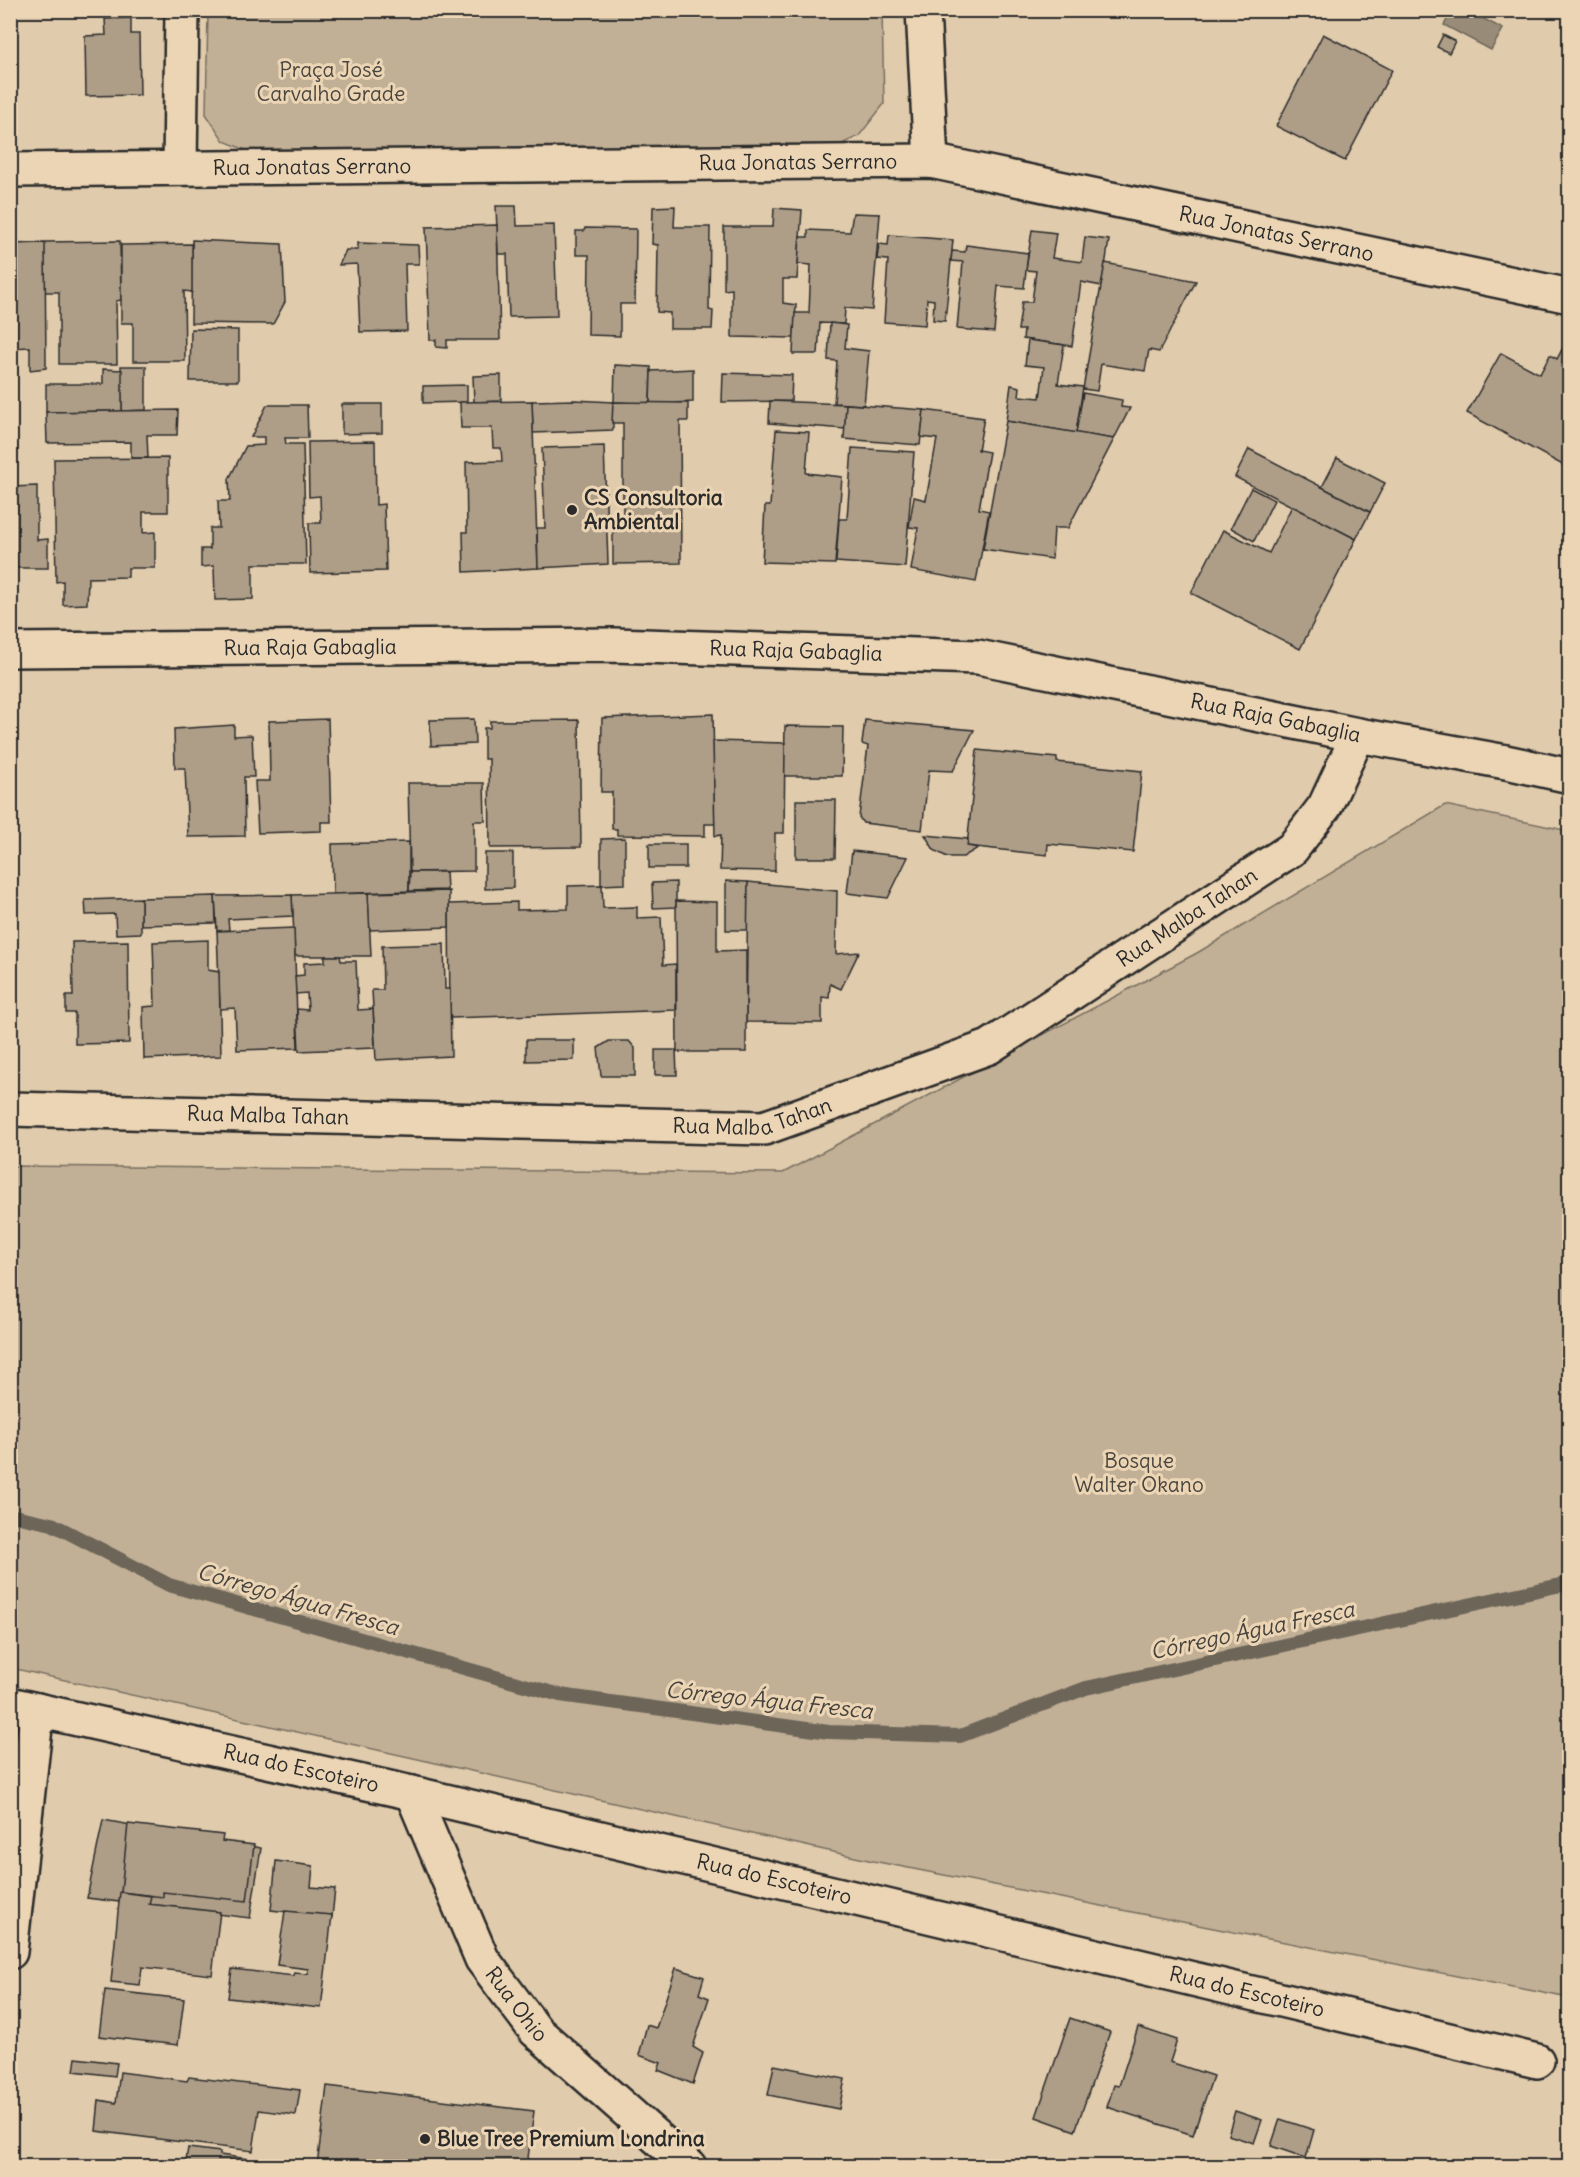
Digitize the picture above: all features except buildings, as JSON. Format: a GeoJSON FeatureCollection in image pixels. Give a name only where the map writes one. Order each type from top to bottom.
{"type":"FeatureCollection","features":[{"type":"Feature","properties":{"kind":"street"},"geometry":{"type":"LineString","coordinates":[[180,168],[182,10]]}},
{"type":"Feature","properties":{"kind":"street"},"geometry":{"type":"LineString","coordinates":[[923,10],[932,161]]}},
{"type":"Feature","properties":{"kind":"street","name":"Rua Jonatas Serrano"},"geometry":{"type":"LineString","coordinates":[[10,170],[932,161],[1569,296]]}},
{"type":"Feature","properties":{"kind":"street","name":"Rua Raja Gabaglia"},"geometry":{"type":"LineString","coordinates":[[10,650],[614,645],[978,657],[1569,776]]}},
{"type":"Feature","properties":{"kind":"street","name":"Rua Malba Tahan"},"geometry":{"type":"LineString","coordinates":[[10,1108],[764,1128],[989,1047],[1292,849],[1325,807],[1358,735]]}},
{"type":"Feature","properties":{"kind":"street"},"geometry":{"type":"LineString","coordinates":[[10,1952],[24,1707]]}},
{"type":"Feature","properties":{"kind":"street","name":"Rua do Escoteiro"},"geometry":{"type":"LineString","coordinates":[[24,1707],[412,1793],[1537,2061]]}},
{"type":"Feature","properties":{"kind":"street","name":"Rua Ohio"},"geometry":{"type":"LineString","coordinates":[[412,1793],[482,1959],[536,2031],[689,2166]]}},
{"type":"Feature","properties":{"kind":"green space","name":"Praça José Carvalho Grade"},"geometry":{"type":"Polygon","coordinates":[[[208,11],[882,11],[884,104],[859,136],[829,150],[260,156],[224,141],[206,114],[208,11]]]}},
{"type":"Feature","properties":{"kind":"green space","name":"Bosque Walter Okano"},"geometry":{"type":"Polygon","coordinates":[[[1445,805],[1569,831],[1569,1998],[873,1861],[11,1668],[10,1166],[783,1173],[1197,953],[1445,805]]]}},
{"type":"Feature","properties":{"kind":"shaded area"},"geometry":{"type":"Polygon","coordinates":[[[1452,11],[1469,11],[1503,29],[1491,50],[1444,25],[1452,11]]]}},
{"type":"Feature","properties":{"kind":"waterway","name":"Córrego Água Fresca"},"geometry":{"type":"LineString","coordinates":[[10,1515],[52,1524],[169,1585],[560,1695],[829,1732],[960,1736],[1086,1688],[1570,1583]]}},
{"type":"Feature","properties":{"kind":"place","name":"CS Consultoria Ambiental"},"geometry":{"type":"Point","coordinates":[572,510]}},
{"type":"Feature","properties":{"kind":"place","name":"Blue Tree Premium Londrina"},"geometry":{"type":"Point","coordinates":[425,2139]}}]}
